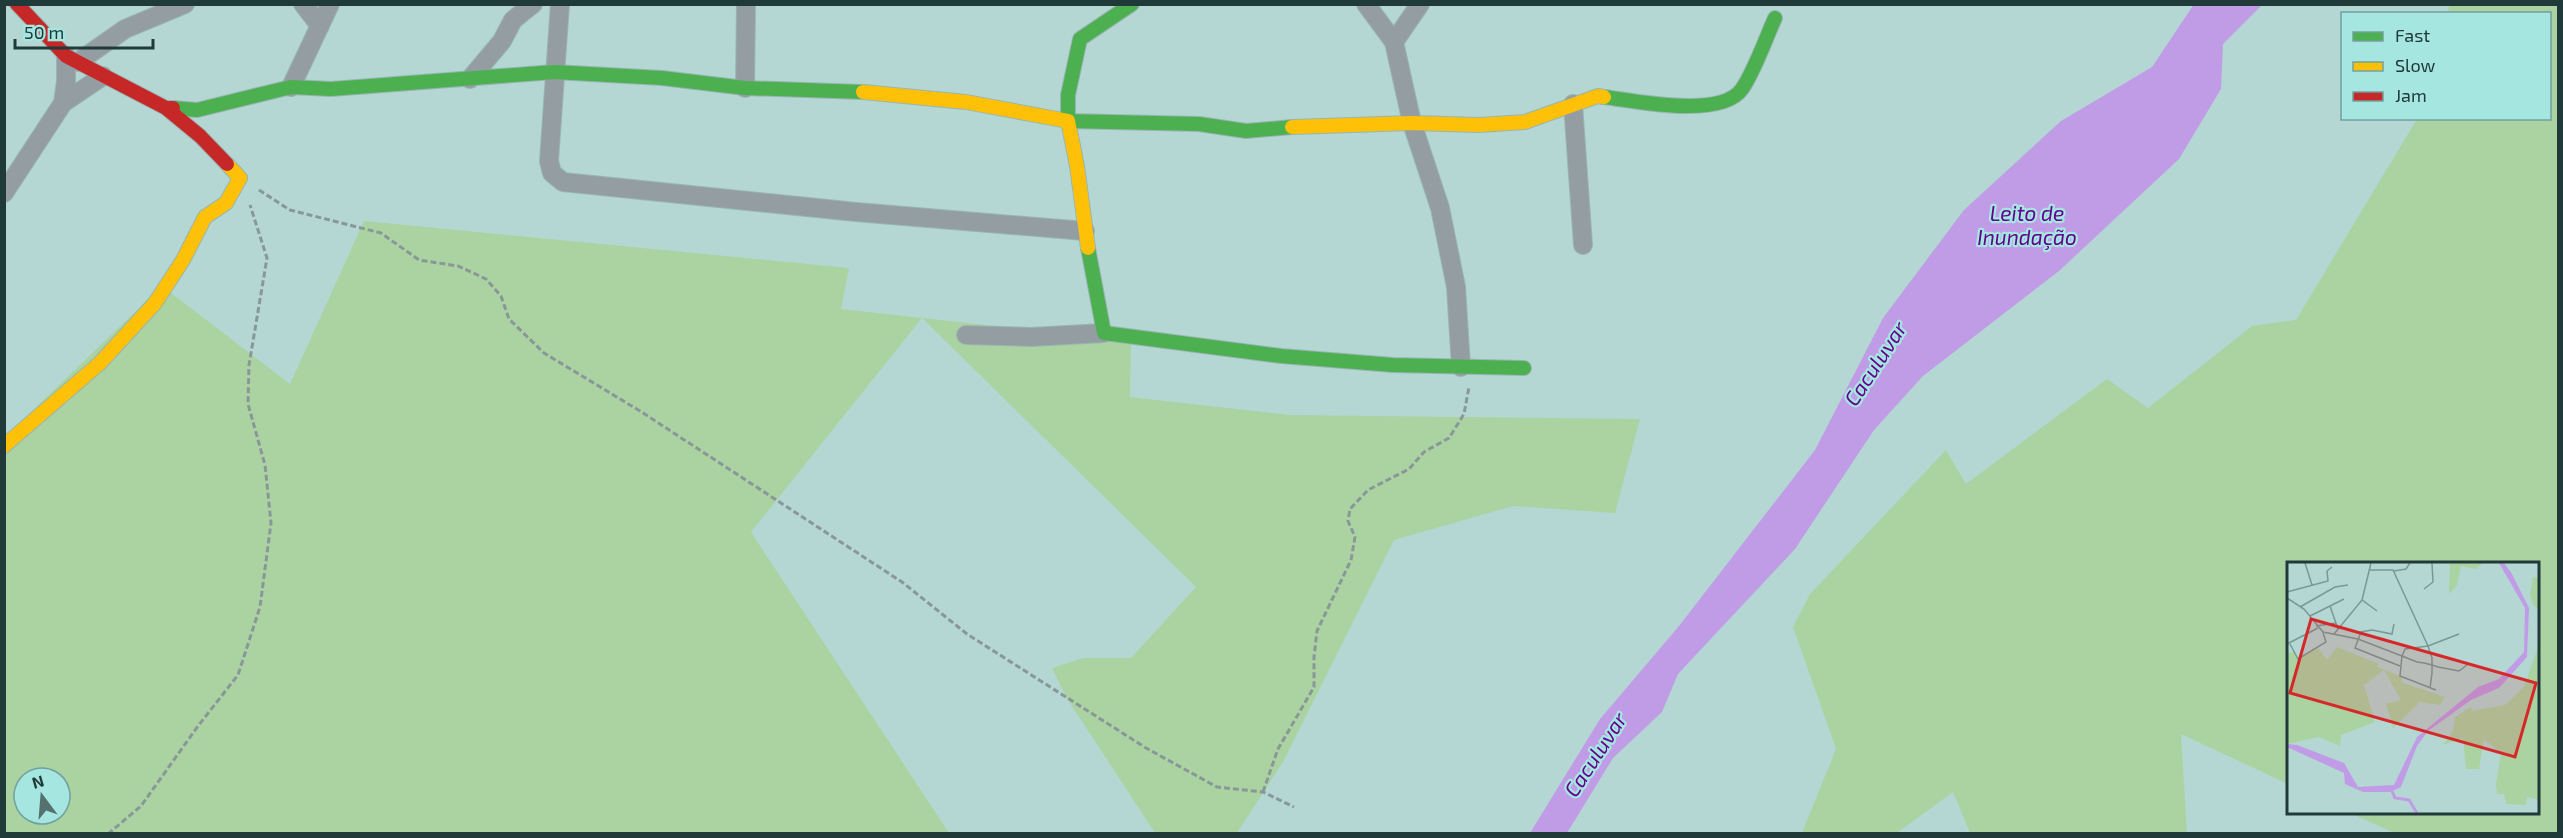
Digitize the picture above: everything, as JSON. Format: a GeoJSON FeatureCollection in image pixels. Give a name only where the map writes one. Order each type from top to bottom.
{"type":"FeatureCollection","features":[{"type":"Feature","properties":{"kind":"street"},"geometry":{"type":"LineString","coordinates":[[4,446],[100,363],[155,303],[183,260],[205,217],[226,203],[240,178],[200,135],[166,108],[72,59],[17,4]]}},
{"type":"Feature","properties":{"kind":"street"},"geometry":{"type":"LineString","coordinates":[[4,193],[63,103],[72,59],[125,29],[185,4]]}},
{"type":"Feature","properties":{"kind":"street"},"geometry":{"type":"LineString","coordinates":[[303,4],[320,26]]}},
{"type":"Feature","properties":{"kind":"street"},"geometry":{"type":"LineString","coordinates":[[291,87],[330,4]]}},
{"type":"Feature","properties":{"kind":"street"},"geometry":{"type":"LineString","coordinates":[[470,79],[502,41],[513,20],[533,4]]}},
{"type":"Feature","properties":{"kind":"street"},"geometry":{"type":"LineString","coordinates":[[560,4],[549,161],[552,173],[563,183],[856,212],[1084,231]]}},
{"type":"Feature","properties":{"kind":"street"},"geometry":{"type":"LineString","coordinates":[[745,88],[746,4]]}},
{"type":"Feature","properties":{"kind":"street"},"geometry":{"type":"LineString","coordinates":[[1104,333],[1084,231],[1077,166],[1068,122],[1068,95],[1080,39],[1132,4]]}},
{"type":"Feature","properties":{"kind":"street"},"geometry":{"type":"LineString","coordinates":[[1366,4],[1394,42],[1412,123],[1440,208],[1456,287],[1465,367]]}},
{"type":"Feature","properties":{"kind":"street"},"geometry":{"type":"LineString","coordinates":[[1394,42],[1420,4]]}},
{"type":"Feature","properties":{"kind":"street"},"geometry":{"type":"LineString","coordinates":[[166,108],[197,110],[291,87],[331,88],[554,72],[662,78],[745,88],[840,90],[966,102],[1068,122],[1199,124],[1246,131],[1317,125],[1412,123],[1479,125],[1525,122],[1598,96],[1680,106],[1717,105],[1742,91],[1774,18]]}},
{"type":"Feature","properties":{"kind":"street"},"geometry":{"type":"LineString","coordinates":[[63,103],[103,76]]}},
{"type":"Feature","properties":{"kind":"street"},"geometry":{"type":"LineString","coordinates":[[1574,104],[1583,245]]}},
{"type":"Feature","properties":{"kind":"street"},"geometry":{"type":"LineString","coordinates":[[966,335],[1031,337],[1104,333],[1281,356],[1393,365],[1524,368]]}},
{"type":"Feature","properties":{"kind":"path"},"geometry":{"type":"LineString","coordinates":[[240,178],[290,210],[381,233],[419,260],[458,266],[486,279],[501,296],[509,319],[544,353],[640,411],[902,582],[967,634],[1146,748],[1217,787],[1263,792],[1294,807]]}},
{"type":"Feature","properties":{"kind":"path"},"geometry":{"type":"LineString","coordinates":[[108,834],[141,806],[238,675],[260,607],[271,523],[265,465],[248,404],[249,364],[267,258],[240,178]]}},
{"type":"Feature","properties":{"kind":"path"},"geometry":{"type":"LineString","coordinates":[[1263,792],[1278,749],[1314,687],[1317,631],[1352,560],[1355,537],[1348,521],[1350,509],[1368,490],[1409,469],[1424,452],[1449,438],[1464,414],[1469,389],[1465,367]]}},
{"type":"Feature","properties":{"kind":"green space"},"geometry":{"type":"Polygon","coordinates":[[[2449,5],[2558,5],[2558,833],[2395,833],[2352,814],[2539,814],[2539,562],[2287,562],[2287,784],[2181,734],[2187,833],[1970,833],[1953,792],[1897,833],[1802,833],[1836,749],[1793,627],[1810,594],[1946,450],[1966,484],[2107,379],[2148,408],[2252,326],[2296,320],[2416,120],[2551,120],[2551,12],[2448,12],[2449,5]]]}},
{"type":"Feature","properties":{"kind":"green space"},"geometry":{"type":"Polygon","coordinates":[[[364,221],[849,268],[841,309],[1131,341],[1130,397],[1291,415],[1640,419],[1615,513],[1513,506],[1394,540],[1283,762],[1237,833],[1155,833],[1066,697],[1052,668],[1084,658],[1131,658],[1196,587],[922,318],[751,532],[949,833],[5,834],[5,437],[162,286],[290,384],[364,221]]]}},
{"type":"Feature","properties":{"kind":"water","name":"Leito de Inundação"},"geometry":{"type":"Polygon","coordinates":[[[2194,4],[2262,5],[2223,44],[2221,89],[2179,159],[2059,271],[1923,376],[1874,430],[1795,549],[1678,674],[1662,712],[1613,758],[1567,833],[1530,833],[1600,719],[1679,626],[1815,450],[1883,318],[1964,210],[2061,121],[2152,67],[2194,4]]]}},
{"type":"Feature","properties":{"kind":"traffic: fast"},"geometry":{"type":"LineString","coordinates":[[1132,4],[1080,39],[1068,95],[1068,121],[1199,124],[1246,131],[1292,127]]}},
{"type":"Feature","properties":{"kind":"traffic: fast"},"geometry":{"type":"LineString","coordinates":[[1604,97],[1677,106],[1698,106],[1731,98],[1742,89],[1747,81],[1775,18]]}},
{"type":"Feature","properties":{"kind":"traffic: fast"},"geometry":{"type":"LineString","coordinates":[[173,108],[197,110],[291,87],[331,89],[554,72],[662,78],[745,88],[863,92]]}},
{"type":"Feature","properties":{"kind":"traffic: fast"},"geometry":{"type":"LineString","coordinates":[[1088,248],[1104,333],[1281,356],[1393,365],[1524,368]]}},
{"type":"Feature","properties":{"kind":"traffic: slow"},"geometry":{"type":"LineString","coordinates":[[863,92],[966,102],[1068,121],[1077,166],[1088,248]]}},
{"type":"Feature","properties":{"kind":"traffic: slow"},"geometry":{"type":"LineString","coordinates":[[1292,127],[1412,123],[1479,125],[1525,122],[1598,96],[1604,97]]}},
{"type":"Feature","properties":{"kind":"traffic: slow"},"geometry":{"type":"LineString","coordinates":[[4,446],[100,363],[155,303],[183,260],[205,217],[226,203],[240,178],[227,164]]}},
{"type":"Feature","properties":{"kind":"traffic: jam"},"geometry":{"type":"LineString","coordinates":[[17,4],[66,56],[166,108],[173,108]]}},
{"type":"Feature","properties":{"kind":"traffic: jam"},"geometry":{"type":"LineString","coordinates":[[166,108],[200,136],[227,164]]}},
{"type":"Feature","properties":{"kind":"water label","name":"Caculuvar"},"geometry":{"type":"Point","coordinates":[1876,364]}},
{"type":"Feature","properties":{"kind":"water label","name":"Caculuvar"},"geometry":{"type":"Point","coordinates":[1596,755]}}]}
